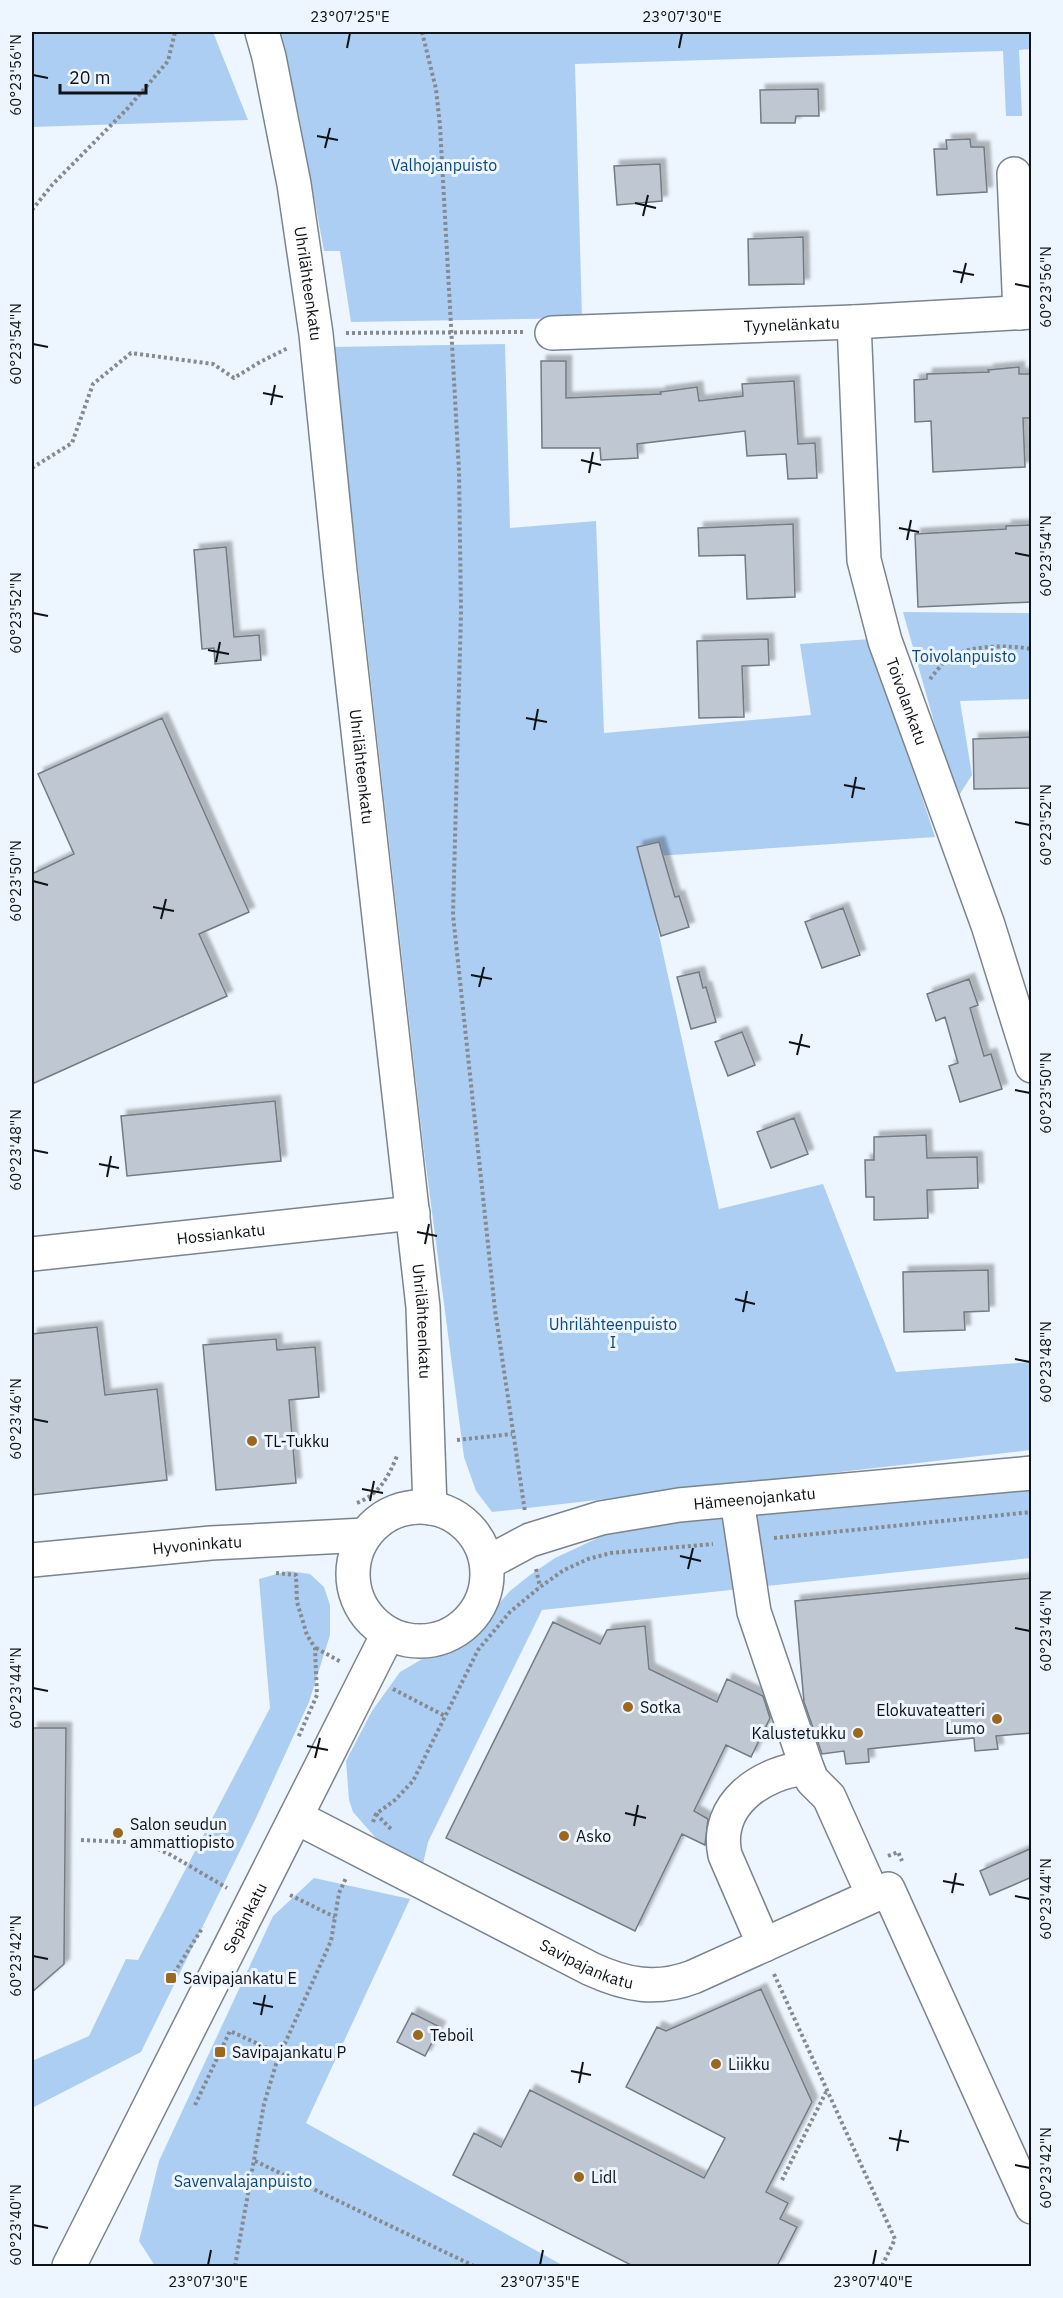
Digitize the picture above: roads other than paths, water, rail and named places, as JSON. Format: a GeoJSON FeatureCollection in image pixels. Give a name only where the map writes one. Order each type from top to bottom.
{"type":"FeatureCollection","features":[{"type":"Feature","properties":{"kind":"street","name":"Uhrilähteenkatu"},"geometry":{"type":"LineString","coordinates":[[262,32],[294,184],[316,334],[340,571],[423,1307],[430,1508]]}},
{"type":"Feature","properties":{"kind":"street"},"geometry":{"type":"LineString","coordinates":[[1014,174],[1026,312]]}},
{"type":"Feature","properties":{"kind":"street","name":"Tyynelänkatu"},"geometry":{"type":"LineString","coordinates":[[552,333],[854,322],[1026,312]]}},
{"type":"Feature","properties":{"kind":"street","name":"Toivolankatu"},"geometry":{"type":"LineString","coordinates":[[854,322],[864,560],[885,641],[988,925],[1032,1066]]}},
{"type":"Feature","properties":{"kind":"street","name":"Hossiankatu"},"geometry":{"type":"LineString","coordinates":[[32,1254],[413,1213]]}},
{"type":"Feature","properties":{"kind":"street","name":"Hämeenojankatu"},"geometry":{"type":"LineString","coordinates":[[487,1563],[530,1540],[601,1518],[680,1505],[1032,1473]]}},
{"type":"Feature","properties":{"kind":"street"},"geometry":{"type":"LineString","coordinates":[[737,1500],[754,1612],[812,1780],[829,1797],[880,1892],[1028,2188]]}},
{"type":"Feature","properties":{"kind":"street"},"geometry":{"type":"LineString","coordinates":[[411,1508],[430,1508],[450,1514],[467,1526],[479,1541],[487,1563],[487,1584],[481,1605],[468,1622],[451,1635],[430,1641],[409,1641],[388,1634],[370,1620],[358,1600],[352,1578],[355,1556],[365,1535],[378,1522],[394,1512],[411,1508]]}},
{"type":"Feature","properties":{"kind":"street","name":"Hyvoninkatu"},"geometry":{"type":"LineString","coordinates":[[32,1560],[211,1543],[365,1535]]}},
{"type":"Feature","properties":{"kind":"street","name":"Sepänkatu"},"geometry":{"type":"LineString","coordinates":[[69,2266],[388,1634]]}},
{"type":"Feature","properties":{"kind":"street"},"geometry":{"type":"LineString","coordinates":[[768,1957],[725,1855],[723,1839],[726,1819],[741,1797],[762,1780],[791,1769],[807,1768]]}},
{"type":"Feature","properties":{"kind":"street","name":"Savipajankatu"},"geometry":{"type":"LineString","coordinates":[[296,1817],[616,1980],[643,1986],[672,1984],[768,1957],[880,1892]]}},
{"type":"Feature","properties":{"kind":"place","name":"TL-Tukku"},"geometry":{"type":"Point","coordinates":[252,1441]}},
{"type":"Feature","properties":{"kind":"place","name":"Sotka"},"geometry":{"type":"Point","coordinates":[628,1707]}},
{"type":"Feature","properties":{"kind":"place","name":"Elokuvateatteri Lumo"},"geometry":{"type":"Point","coordinates":[997,1719]}},
{"type":"Feature","properties":{"kind":"place","name":"Kalustetukku"},"geometry":{"type":"Point","coordinates":[858,1733]}},
{"type":"Feature","properties":{"kind":"place","name":"Salon seudun ammattiopisto"},"geometry":{"type":"Point","coordinates":[118,1833]}},
{"type":"Feature","properties":{"kind":"place","name":"Asko"},"geometry":{"type":"Point","coordinates":[564,1836]}},
{"type":"Feature","properties":{"kind":"place","name":"Savipajankatu E"},"geometry":{"type":"Point","coordinates":[171,1978]}},
{"type":"Feature","properties":{"kind":"place","name":"Teboil"},"geometry":{"type":"Point","coordinates":[418,2035]}},
{"type":"Feature","properties":{"kind":"place","name":"Savipajankatu P"},"geometry":{"type":"Point","coordinates":[220,2052]}},
{"type":"Feature","properties":{"kind":"place","name":"Liikku"},"geometry":{"type":"Point","coordinates":[716,2064]}},
{"type":"Feature","properties":{"kind":"place","name":"Lidl"},"geometry":{"type":"Point","coordinates":[579,2177]}},
{"type":"Feature","properties":{"kind":"park label","name":"Valhojanpuisto"},"geometry":{"type":"Point","coordinates":[444,165]}},
{"type":"Feature","properties":{"kind":"park label","name":"Toivolanpuisto"},"geometry":{"type":"Point","coordinates":[964,656]}},
{"type":"Feature","properties":{"kind":"park label","name":"Uhrilähteenpuisto I"},"geometry":{"type":"Point","coordinates":[613,1333]}},
{"type":"Feature","properties":{"kind":"park label","name":"Savenvalajanpuisto"},"geometry":{"type":"Point","coordinates":[243,2181]}}]}
